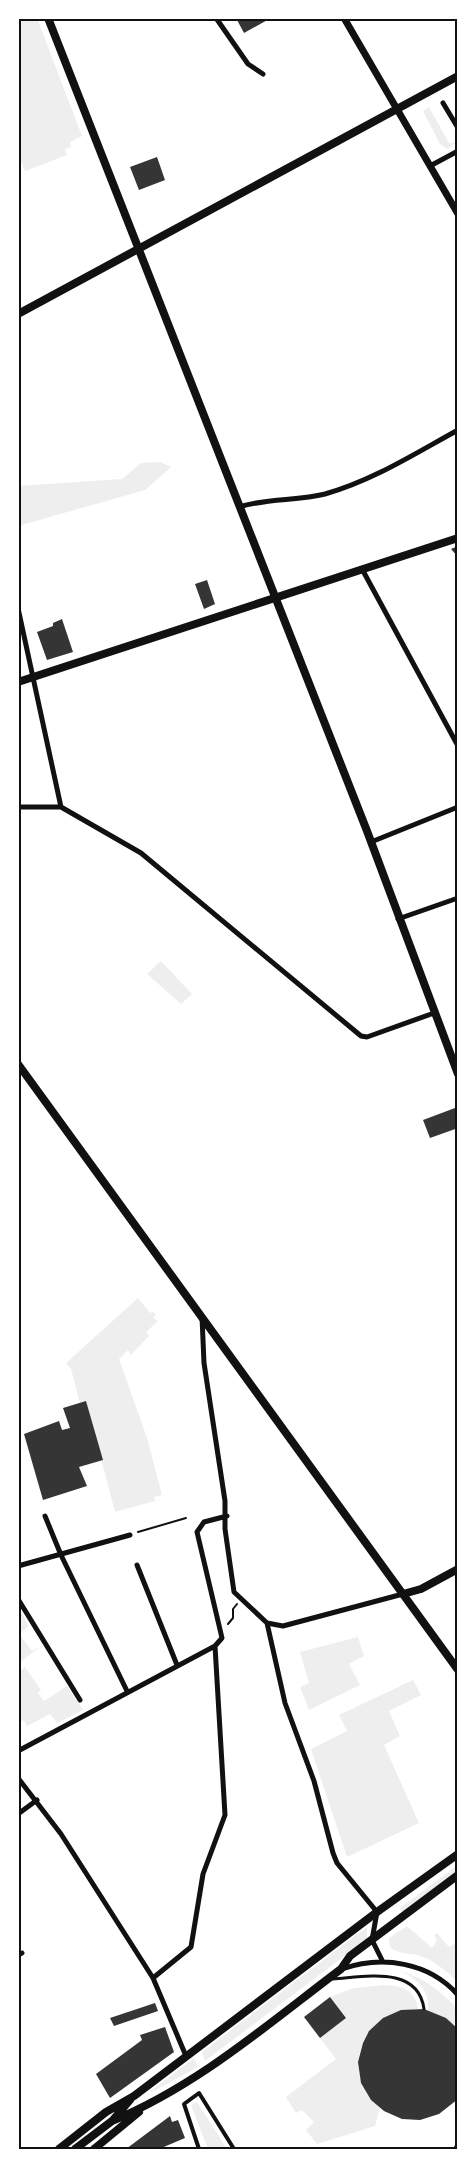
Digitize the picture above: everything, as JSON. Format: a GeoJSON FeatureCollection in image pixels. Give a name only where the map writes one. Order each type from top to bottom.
{"type":"FeatureCollection","features":[{"type":"Feature","properties":{"kind":"main road"},"geometry":{"type":"LineString","coordinates":[[48,18],[371,842],[458,1074]]}},
{"type":"Feature","properties":{"kind":"main road"},"geometry":{"type":"LineString","coordinates":[[18,314],[458,76]]}},
{"type":"Feature","properties":{"kind":"main road"},"geometry":{"type":"LineString","coordinates":[[18,682],[458,538]]}},
{"type":"Feature","properties":{"kind":"main road"},"geometry":{"type":"LineString","coordinates":[[18,1064],[458,1670]]}},
{"type":"Feature","properties":{"kind":"main road"},"geometry":{"type":"LineString","coordinates":[[403,1594],[421,1589],[458,1569]]}},
{"type":"Feature","properties":{"kind":"main road"},"geometry":{"type":"LineString","coordinates":[[59,2149],[106,2112],[134,2096],[377,1912],[458,1854]]}},
{"type":"Feature","properties":{"kind":"main road"},"geometry":{"type":"LineString","coordinates":[[112,2121],[143,2108],[205,2072],[341,1969],[350,1956],[458,1875]]}},
{"type":"Feature","properties":{"kind":"main road"},"geometry":{"type":"LineString","coordinates":[[75,2149],[112,2121],[134,2096]]}},
{"type":"Feature","properties":{"kind":"main road"},"geometry":{"type":"LineString","coordinates":[[94,2149],[143,2108]]}},
{"type":"Feature","properties":{"kind":"street"},"geometry":{"type":"LineString","coordinates":[[216,18],[248,64],[263,74]]}},
{"type":"Feature","properties":{"kind":"street"},"geometry":{"type":"LineString","coordinates":[[344,18],[458,214]]}},
{"type":"Feature","properties":{"kind":"street"},"geometry":{"type":"LineString","coordinates":[[443,103],[458,128]]}},
{"type":"Feature","properties":{"kind":"street"},"geometry":{"type":"LineString","coordinates":[[430,166],[458,151]]}},
{"type":"Feature","properties":{"kind":"street"},"geometry":{"type":"LineString","coordinates":[[238,507],[254,502],[325,494],[369,477],[458,430]]}},
{"type":"Feature","properties":{"kind":"street"},"geometry":{"type":"LineString","coordinates":[[362,569],[458,746]]}},
{"type":"Feature","properties":{"kind":"street"},"geometry":{"type":"LineString","coordinates":[[18,608],[62,807]]}},
{"type":"Feature","properties":{"kind":"street"},"geometry":{"type":"LineString","coordinates":[[18,807],[62,807],[157,864],[362,1036],[367,1037],[434,1013]]}},
{"type":"Feature","properties":{"kind":"street"},"geometry":{"type":"LineString","coordinates":[[371,842],[458,807]]}},
{"type":"Feature","properties":{"kind":"street"},"geometry":{"type":"LineString","coordinates":[[398,919],[458,898]]}},
{"type":"Feature","properties":{"kind":"street"},"geometry":{"type":"LineString","coordinates":[[202,1317],[204,1363],[227,1516],[225,1529],[234,1592],[267,1623],[283,1626],[403,1594]]}},
{"type":"Feature","properties":{"kind":"street"},"geometry":{"type":"LineString","coordinates":[[45,1516],[61,1555],[128,1691]]}},
{"type":"Feature","properties":{"kind":"street"},"geometry":{"type":"LineString","coordinates":[[18,1751],[215,1646],[222,1638],[197,1532],[204,1522],[227,1516]]}},
{"type":"Feature","properties":{"kind":"street"},"geometry":{"type":"LineString","coordinates":[[18,1566],[130,1535]]}},
{"type":"Feature","properties":{"kind":"street"},"geometry":{"type":"LineString","coordinates":[[137,1565],[177,1665]]}},
{"type":"Feature","properties":{"kind":"street"},"geometry":{"type":"LineString","coordinates":[[18,1599],[80,1700]]}},
{"type":"Feature","properties":{"kind":"street"},"geometry":{"type":"LineString","coordinates":[[267,1623],[285,1703],[314,1781],[333,1852],[337,1863],[377,1912],[372,1940],[382,1960]]}},
{"type":"Feature","properties":{"kind":"street"},"geometry":{"type":"LineString","coordinates":[[153,1978],[191,1947],[203,1874],[225,1815],[215,1646]]}},
{"type":"Feature","properties":{"kind":"street"},"geometry":{"type":"LineString","coordinates":[[18,1778],[37,1800],[93,1882],[153,1978],[186,2056]]}},
{"type":"Feature","properties":{"kind":"street"},"geometry":{"type":"LineString","coordinates":[[18,1814],[37,1800]]}},
{"type":"Feature","properties":{"kind":"street"},"geometry":{"type":"LineString","coordinates":[[341,1969],[382,1960],[419,1968],[438,1977],[458,1995]]}},
{"type":"Feature","properties":{"kind":"street"},"geometry":{"type":"LineString","coordinates":[[199,2149],[184,2104],[199,2093],[234,2149]]}},
{"type":"Feature","properties":{"kind":"street"},"geometry":{"type":"LineString","coordinates":[[457,2149],[458,2144]]}},
{"type":"Feature","properties":{"kind":"lane"},"geometry":{"type":"LineString","coordinates":[[328,1979],[384,1976],[402,1979],[416,1987],[424,2009]]}},
{"type":"Feature","properties":{"kind":"path"},"geometry":{"type":"LineString","coordinates":[[130,1535],[186,1518]]}},
{"type":"Feature","properties":{"kind":"path"},"geometry":{"type":"LineString","coordinates":[[233,1618],[233,1609],[241,1601]]}},
{"type":"Feature","properties":{"kind":"shaded area"},"geometry":{"type":"Polygon","coordinates":[[[18,18],[37,18],[82,136],[70,142],[71,147],[65,149],[67,155],[25,171],[18,154],[18,18]]]}},
{"type":"Feature","properties":{"kind":"shaded area"},"geometry":{"type":"Polygon","coordinates":[[[429,107],[449,143],[457,142],[447,149],[440,144],[423,111],[429,107]]]}},
{"type":"Feature","properties":{"kind":"shaded area"},"geometry":{"type":"Polygon","coordinates":[[[160,462],[171,467],[145,490],[18,526],[18,486],[122,479],[141,463],[160,462]]]}},
{"type":"Feature","properties":{"kind":"shaded area"},"geometry":{"type":"Polygon","coordinates":[[[161,961],[192,994],[181,1004],[147,974],[161,961]]]}},
{"type":"Feature","properties":{"kind":"shaded area"},"geometry":{"type":"Polygon","coordinates":[[[138,1298],[150,1313],[156,1314],[153,1318],[158,1321],[146,1332],[149,1336],[131,1355],[128,1350],[119,1359],[147,1438],[162,1495],[154,1497],[155,1501],[115,1512],[86,1401],[80,1403],[71,1369],[66,1363],[138,1298]]]}},
{"type":"Feature","properties":{"kind":"shaded area"},"geometry":{"type":"Polygon","coordinates":[[[18,1607],[29,1626],[19,1634],[32,1651],[41,1646],[18,1664],[18,1607]]]}},
{"type":"Feature","properties":{"kind":"shaded area"},"geometry":{"type":"Polygon","coordinates":[[[358,1637],[364,1656],[349,1664],[360,1685],[309,1710],[300,1687],[309,1683],[300,1652],[358,1637]]]}},
{"type":"Feature","properties":{"kind":"shaded area"},"geometry":{"type":"Polygon","coordinates":[[[25,1667],[41,1690],[38,1693],[44,1701],[67,1686],[83,1710],[57,1723],[50,1714],[27,1726],[24,1720],[18,1723],[18,1672],[25,1667]]]}},
{"type":"Feature","properties":{"kind":"shaded area"},"geometry":{"type":"Polygon","coordinates":[[[413,1680],[421,1695],[389,1711],[400,1736],[384,1745],[419,1823],[347,1857],[311,1749],[347,1731],[339,1715],[413,1680]]]}},
{"type":"Feature","properties":{"kind":"shaded area"},"geometry":{"type":"Polygon","coordinates":[[[458,1865],[458,1870],[402,1912],[400,1908],[458,1865]]]}},
{"type":"Feature","properties":{"kind":"shaded area"},"geometry":{"type":"Polygon","coordinates":[[[407,1926],[432,1948],[437,1940],[434,1936],[437,1933],[449,1947],[458,1941],[458,1982],[429,1960],[390,1947],[389,1938],[407,1926]]]}},
{"type":"Feature","properties":{"kind":"shaded area"},"geometry":{"type":"Polygon","coordinates":[[[367,1927],[367,1939],[205,2061],[202,2052],[367,1927]]]}},
{"type":"Feature","properties":{"kind":"shaded area"},"geometry":{"type":"Polygon","coordinates":[[[401,1971],[432,1986],[458,2009],[458,2029],[446,2018],[428,2011],[427,1997],[422,1987],[401,1971]]]}},
{"type":"Feature","properties":{"kind":"shaded area"},"geometry":{"type":"Polygon","coordinates":[[[396,1986],[411,1993],[418,2009],[399,2012],[383,2020],[370,2031],[362,2045],[359,2061],[360,2077],[367,2093],[380,2108],[375,2126],[317,2144],[306,2130],[314,2122],[302,2110],[296,2113],[286,2097],[336,2059],[320,2038],[346,2018],[330,1997],[354,1988],[396,1986]]]}},
{"type":"Feature","properties":{"kind":"shaded area"},"geometry":{"type":"Polygon","coordinates":[[[194,2058],[198,2067],[151,2091],[194,2058]]]}},
{"type":"Feature","properties":{"kind":"shaded area"},"geometry":{"type":"Polygon","coordinates":[[[197,2102],[227,2149],[208,2149],[191,2105],[197,2102]]]}},
{"type":"Feature","properties":{"kind":"building"},"geometry":{"type":"Polygon","coordinates":[[[236,18],[271,18],[244,33],[236,18]]]}},
{"type":"Feature","properties":{"kind":"building"},"geometry":{"type":"Polygon","coordinates":[[[157,157],[165,180],[139,190],[130,167],[157,157]]]}},
{"type":"Feature","properties":{"kind":"building"},"geometry":{"type":"Polygon","coordinates":[[[458,546],[458,557],[451,549],[458,546]]]}},
{"type":"Feature","properties":{"kind":"building"},"geometry":{"type":"Polygon","coordinates":[[[207,580],[215,604],[204,609],[195,584],[207,580]]]}},
{"type":"Feature","properties":{"kind":"building"},"geometry":{"type":"Polygon","coordinates":[[[62,619],[73,652],[47,660],[37,632],[53,626],[53,623],[62,619]]]}},
{"type":"Feature","properties":{"kind":"building"},"geometry":{"type":"Polygon","coordinates":[[[455,1108],[458,1128],[430,1138],[423,1120],[455,1108]]]}},
{"type":"Feature","properties":{"kind":"building"},"geometry":{"type":"Polygon","coordinates":[[[86,1401],[103,1460],[79,1467],[87,1486],[43,1500],[24,1434],[59,1421],[62,1430],[70,1428],[63,1408],[86,1401]]]}},
{"type":"Feature","properties":{"kind":"building"},"geometry":{"type":"Polygon","coordinates":[[[330,1997],[346,2018],[320,2038],[304,2017],[330,1997]]]}},
{"type":"Feature","properties":{"kind":"building"},"geometry":{"type":"Polygon","coordinates":[[[155,2003],[158,2011],[114,2026],[110,2018],[155,2003]]]}},
{"type":"Feature","properties":{"kind":"building"},"geometry":{"type":"Polygon","coordinates":[[[424,2009],[446,2018],[458,2029],[458,2099],[439,2114],[420,2120],[402,2119],[384,2111],[371,2100],[361,2083],[358,2062],[369,2031],[383,2018],[401,2010],[424,2009]]]}},
{"type":"Feature","properties":{"kind":"building"},"geometry":{"type":"Polygon","coordinates":[[[165,2027],[174,2052],[110,2098],[96,2074],[142,2040],[140,2035],[165,2027]]]}},
{"type":"Feature","properties":{"kind":"building"},"geometry":{"type":"Polygon","coordinates":[[[170,2116],[172,2122],[178,2120],[185,2138],[159,2149],[126,2149],[170,2116]]]}}]}
